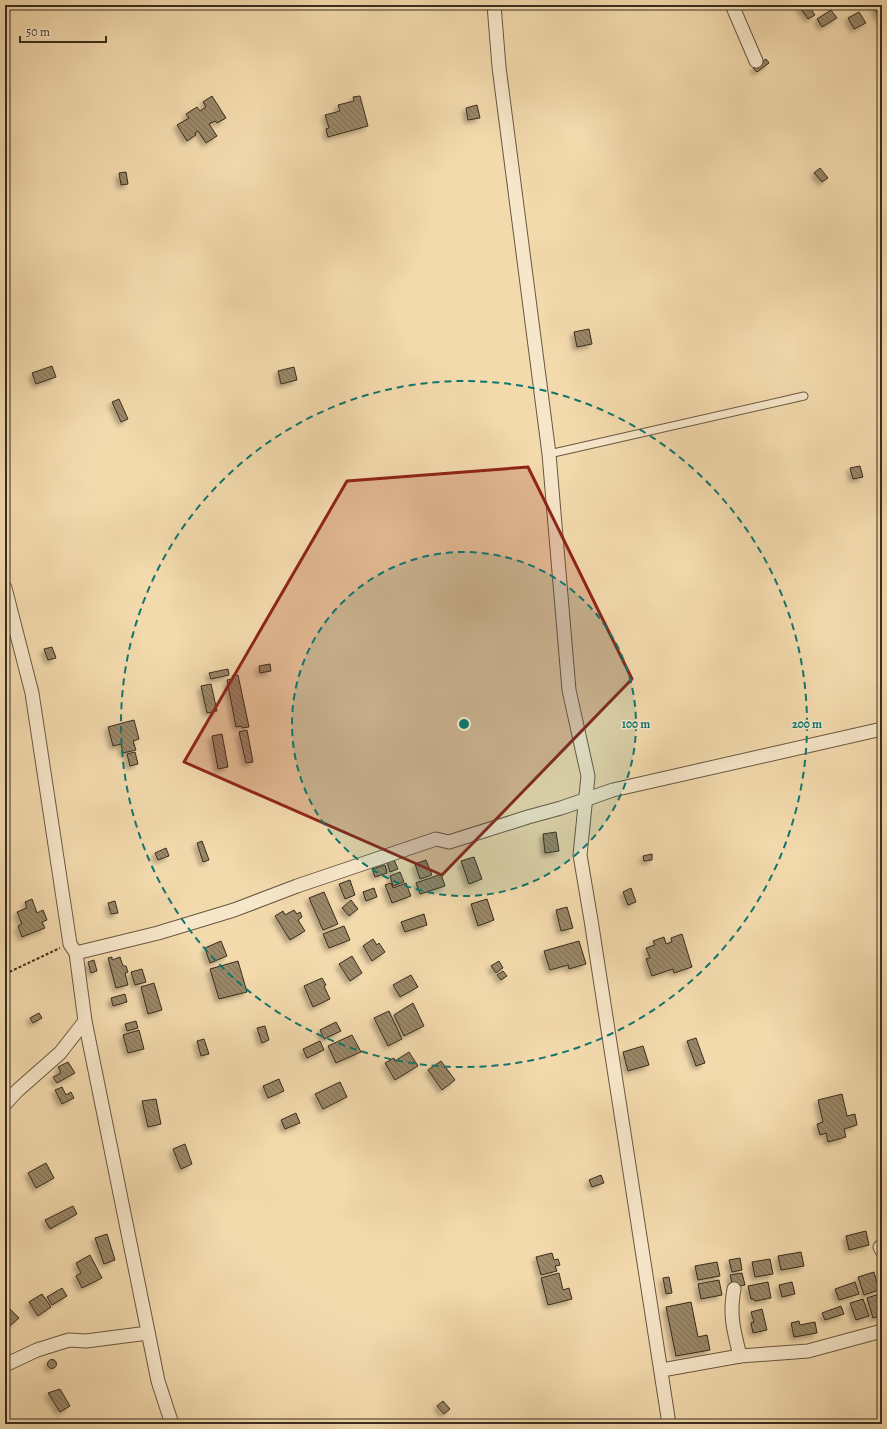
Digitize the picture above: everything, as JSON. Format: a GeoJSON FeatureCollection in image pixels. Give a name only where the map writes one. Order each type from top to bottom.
{"type":"FeatureCollection","features":[{"type":"Feature","properties":{"kind":"street"},"geometry":{"type":"LineString","coordinates":[[494,5],[498,68],[549,454],[570,690],[588,776],[580,855],[583,881],[591,920],[637,1223],[662,1370],[669,1424]]}},
{"type":"Feature","properties":{"kind":"street"},"geometry":{"type":"LineString","coordinates":[[732,5],[756,61]]}},
{"type":"Feature","properties":{"kind":"street"},"geometry":{"type":"LineString","coordinates":[[5,588],[32,693],[85,1021],[158,1381],[172,1424]]}},
{"type":"Feature","properties":{"kind":"street"},"geometry":{"type":"LineString","coordinates":[[73,948],[158,933],[234,910],[297,886],[436,839],[449,842],[628,786],[882,729]]}},
{"type":"Feature","properties":{"kind":"street"},"geometry":{"type":"LineString","coordinates":[[5,1104],[18,1090],[60,1053],[85,1021]]}},
{"type":"Feature","properties":{"kind":"street"},"geometry":{"type":"LineString","coordinates":[[734,1289],[730,1308],[740,1356]]}},
{"type":"Feature","properties":{"kind":"street"},"geometry":{"type":"LineString","coordinates":[[662,1370],[740,1356],[808,1351],[882,1331]]}},
{"type":"Feature","properties":{"kind":"street"},"geometry":{"type":"LineString","coordinates":[[5,1366],[37,1350],[69,1340],[86,1341],[148,1333]]}},
{"type":"Feature","properties":{"kind":"lane"},"geometry":{"type":"LineString","coordinates":[[549,454],[804,396]]}},
{"type":"Feature","properties":{"kind":"path"},"geometry":{"type":"LineString","coordinates":[[5,974],[73,948]]}},
{"type":"Feature","properties":{"kind":"highlighted area"},"geometry":{"type":"Polygon","coordinates":[[[528,467],[632,679],[442,875],[184,762],[347,481],[528,467]]]}},
{"type":"Feature","properties":{"kind":"building"},"geometry":{"type":"Polygon","coordinates":[[[798,5],[808,5],[815,15],[808,19],[798,5]]]}},
{"type":"Feature","properties":{"kind":"building"},"geometry":{"type":"Polygon","coordinates":[[[873,5],[882,5],[881,21],[873,5]]]}},
{"type":"Feature","properties":{"kind":"building"},"geometry":{"type":"Polygon","coordinates":[[[831,10],[837,18],[822,27],[817,19],[831,10]]]}},
{"type":"Feature","properties":{"kind":"building"},"geometry":{"type":"Polygon","coordinates":[[[859,12],[866,23],[854,29],[848,18],[859,12]]]}},
{"type":"Feature","properties":{"kind":"building"},"geometry":{"type":"Polygon","coordinates":[[[766,59],[769,63],[757,72],[753,68],[766,59]]]}},
{"type":"Feature","properties":{"kind":"building"},"geometry":{"type":"Polygon","coordinates":[[[212,96],[226,118],[217,123],[215,121],[209,124],[217,136],[206,143],[198,131],[195,133],[196,135],[187,141],[177,125],[189,118],[186,114],[197,107],[200,111],[206,107],[203,102],[212,96]]]}},
{"type":"Feature","properties":{"kind":"building"},"geometry":{"type":"Polygon","coordinates":[[[360,96],[368,126],[328,137],[326,129],[329,128],[325,115],[340,111],[338,105],[354,101],[353,97],[360,96]]]}},
{"type":"Feature","properties":{"kind":"building"},"geometry":{"type":"Polygon","coordinates":[[[477,105],[480,118],[468,120],[466,108],[477,105]]]}},
{"type":"Feature","properties":{"kind":"building"},"geometry":{"type":"Polygon","coordinates":[[[820,168],[828,178],[822,182],[814,173],[820,168]]]}},
{"type":"Feature","properties":{"kind":"building"},"geometry":{"type":"Polygon","coordinates":[[[126,172],[128,184],[121,185],[119,173],[126,172]]]}},
{"type":"Feature","properties":{"kind":"building"},"geometry":{"type":"Polygon","coordinates":[[[589,329],[592,344],[577,347],[574,332],[589,329]]]}},
{"type":"Feature","properties":{"kind":"building"},"geometry":{"type":"Polygon","coordinates":[[[52,366],[56,377],[36,384],[32,373],[52,366]]]}},
{"type":"Feature","properties":{"kind":"building"},"geometry":{"type":"Polygon","coordinates":[[[294,367],[297,380],[281,384],[278,371],[294,367]]]}},
{"type":"Feature","properties":{"kind":"building"},"geometry":{"type":"Polygon","coordinates":[[[119,399],[128,419],[121,422],[112,402],[119,399]]]}},
{"type":"Feature","properties":{"kind":"building"},"geometry":{"type":"Polygon","coordinates":[[[860,466],[863,477],[853,479],[850,468],[860,466]]]}},
{"type":"Feature","properties":{"kind":"building"},"geometry":{"type":"Polygon","coordinates":[[[52,647],[56,658],[48,660],[44,649],[52,647]]]}},
{"type":"Feature","properties":{"kind":"building"},"geometry":{"type":"Polygon","coordinates":[[[270,664],[271,671],[260,673],[259,666],[270,664]]]}},
{"type":"Feature","properties":{"kind":"building"},"geometry":{"type":"Polygon","coordinates":[[[228,669],[229,675],[211,679],[209,673],[228,669]]]}},
{"type":"Feature","properties":{"kind":"building"},"geometry":{"type":"Polygon","coordinates":[[[238,675],[249,727],[242,728],[242,726],[236,727],[227,680],[233,679],[232,676],[238,675]]]}},
{"type":"Feature","properties":{"kind":"building"},"geometry":{"type":"Polygon","coordinates":[[[211,684],[217,711],[207,713],[201,686],[211,684]]]}},
{"type":"Feature","properties":{"kind":"building"},"geometry":{"type":"Polygon","coordinates":[[[134,720],[139,739],[133,741],[136,750],[123,753],[121,744],[113,746],[108,727],[134,720]]]}},
{"type":"Feature","properties":{"kind":"building"},"geometry":{"type":"Polygon","coordinates":[[[247,730],[253,762],[246,763],[239,732],[247,730]]]}},
{"type":"Feature","properties":{"kind":"building"},"geometry":{"type":"Polygon","coordinates":[[[222,734],[228,767],[218,769],[212,736],[222,734]]]}},
{"type":"Feature","properties":{"kind":"building"},"geometry":{"type":"Polygon","coordinates":[[[135,752],[138,764],[130,766],[127,754],[135,752]]]}},
{"type":"Feature","properties":{"kind":"building"},"geometry":{"type":"Polygon","coordinates":[[[556,832],[559,851],[545,853],[543,834],[556,832]]]}},
{"type":"Feature","properties":{"kind":"building"},"geometry":{"type":"Polygon","coordinates":[[[202,841],[209,860],[203,862],[197,843],[202,841]]]}},
{"type":"Feature","properties":{"kind":"building"},"geometry":{"type":"Polygon","coordinates":[[[166,848],[169,856],[158,860],[155,853],[166,848]]]}},
{"type":"Feature","properties":{"kind":"building"},"geometry":{"type":"Polygon","coordinates":[[[652,854],[652,860],[644,861],[643,856],[652,854]]]}},
{"type":"Feature","properties":{"kind":"building"},"geometry":{"type":"Polygon","coordinates":[[[474,857],[482,879],[469,884],[461,861],[474,857]]]}},
{"type":"Feature","properties":{"kind":"building"},"geometry":{"type":"Polygon","coordinates":[[[394,860],[398,869],[390,872],[387,862],[394,860]]]}},
{"type":"Feature","properties":{"kind":"building"},"geometry":{"type":"Polygon","coordinates":[[[426,860],[432,875],[420,879],[415,864],[426,860]]]}},
{"type":"Feature","properties":{"kind":"building"},"geometry":{"type":"Polygon","coordinates":[[[385,865],[387,873],[375,877],[372,869],[385,865]]]}},
{"type":"Feature","properties":{"kind":"building"},"geometry":{"type":"Polygon","coordinates":[[[400,872],[404,882],[393,886],[390,876],[400,872]]]}},
{"type":"Feature","properties":{"kind":"building"},"geometry":{"type":"Polygon","coordinates":[[[441,874],[445,886],[420,894],[416,883],[441,874]]]}},
{"type":"Feature","properties":{"kind":"building"},"geometry":{"type":"Polygon","coordinates":[[[350,880],[355,895],[345,899],[339,884],[350,880]]]}},
{"type":"Feature","properties":{"kind":"building"},"geometry":{"type":"Polygon","coordinates":[[[391,883],[393,888],[406,883],[411,896],[392,903],[385,885],[391,883]]]}},
{"type":"Feature","properties":{"kind":"building"},"geometry":{"type":"Polygon","coordinates":[[[374,888],[377,897],[366,901],[363,892],[374,888]]]}},
{"type":"Feature","properties":{"kind":"building"},"geometry":{"type":"Polygon","coordinates":[[[631,888],[636,902],[628,905],[623,892],[631,888]]]}},
{"type":"Feature","properties":{"kind":"building"},"geometry":{"type":"Polygon","coordinates":[[[324,892],[338,924],[323,930],[309,898],[324,892]]]}},
{"type":"Feature","properties":{"kind":"building"},"geometry":{"type":"Polygon","coordinates":[[[32,899],[37,913],[43,910],[47,920],[42,922],[45,928],[22,937],[18,926],[22,924],[17,912],[27,908],[25,902],[32,899]]]}},
{"type":"Feature","properties":{"kind":"building"},"geometry":{"type":"Polygon","coordinates":[[[487,899],[494,920],[478,926],[471,904],[487,899]]]}},
{"type":"Feature","properties":{"kind":"building"},"geometry":{"type":"Polygon","coordinates":[[[351,900],[358,909],[349,916],[342,908],[351,900]]]}},
{"type":"Feature","properties":{"kind":"building"},"geometry":{"type":"Polygon","coordinates":[[[115,901],[118,913],[111,914],[108,903],[115,901]]]}},
{"type":"Feature","properties":{"kind":"building"},"geometry":{"type":"Polygon","coordinates":[[[567,907],[573,928],[561,931],[556,910],[567,907]]]}},
{"type":"Feature","properties":{"kind":"building"},"geometry":{"type":"Polygon","coordinates":[[[294,910],[297,914],[300,912],[302,917],[298,920],[305,931],[290,940],[275,916],[283,911],[285,915],[294,910]]]}},
{"type":"Feature","properties":{"kind":"building"},"geometry":{"type":"Polygon","coordinates":[[[424,914],[427,925],[405,932],[401,922],[424,914]]]}},
{"type":"Feature","properties":{"kind":"building"},"geometry":{"type":"Polygon","coordinates":[[[344,926],[350,940],[329,948],[323,934],[344,926]]]}},
{"type":"Feature","properties":{"kind":"building"},"geometry":{"type":"Polygon","coordinates":[[[682,934],[692,967],[674,973],[673,969],[652,976],[646,959],[650,958],[646,948],[655,945],[653,941],[664,937],[666,944],[672,942],[671,938],[682,934]]]}},
{"type":"Feature","properties":{"kind":"building"},"geometry":{"type":"Polygon","coordinates":[[[373,939],[377,945],[379,943],[385,952],[372,961],[363,946],[373,939]]]}},
{"type":"Feature","properties":{"kind":"building"},"geometry":{"type":"Polygon","coordinates":[[[221,941],[227,956],[210,963],[205,948],[221,941]]]}},
{"type":"Feature","properties":{"kind":"building"},"geometry":{"type":"Polygon","coordinates":[[[579,941],[586,964],[569,969],[568,965],[550,970],[544,951],[579,941]]]}},
{"type":"Feature","properties":{"kind":"building"},"geometry":{"type":"Polygon","coordinates":[[[352,956],[362,973],[350,981],[339,964],[352,956]]]}},
{"type":"Feature","properties":{"kind":"building"},"geometry":{"type":"Polygon","coordinates":[[[112,957],[112,960],[120,957],[123,966],[126,966],[128,972],[125,973],[128,985],[116,988],[108,958],[112,957]]]}},
{"type":"Feature","properties":{"kind":"building"},"geometry":{"type":"Polygon","coordinates":[[[94,960],[97,971],[91,973],[88,962],[94,960]]]}},
{"type":"Feature","properties":{"kind":"building"},"geometry":{"type":"Polygon","coordinates":[[[238,961],[247,992],[219,999],[210,969],[238,961]]]}},
{"type":"Feature","properties":{"kind":"building"},"geometry":{"type":"Polygon","coordinates":[[[499,961],[503,968],[496,973],[491,966],[499,961]]]}},
{"type":"Feature","properties":{"kind":"building"},"geometry":{"type":"Polygon","coordinates":[[[142,969],[146,982],[135,985],[131,972],[142,969]]]}},
{"type":"Feature","properties":{"kind":"building"},"geometry":{"type":"Polygon","coordinates":[[[503,971],[507,976],[501,980],[497,975],[503,971]]]}},
{"type":"Feature","properties":{"kind":"building"},"geometry":{"type":"Polygon","coordinates":[[[411,975],[418,987],[400,997],[393,985],[411,975]]]}},
{"type":"Feature","properties":{"kind":"building"},"geometry":{"type":"Polygon","coordinates":[[[322,978],[326,985],[324,986],[330,999],[313,1007],[304,986],[322,978]]]}},
{"type":"Feature","properties":{"kind":"building"},"geometry":{"type":"Polygon","coordinates":[[[154,983],[162,1010],[148,1014],[141,987],[154,983]]]}},
{"type":"Feature","properties":{"kind":"building"},"geometry":{"type":"Polygon","coordinates":[[[125,994],[127,1002],[113,1006],[111,998],[125,994]]]}},
{"type":"Feature","properties":{"kind":"building"},"geometry":{"type":"Polygon","coordinates":[[[413,1003],[424,1026],[404,1036],[394,1015],[413,1003]]]}},
{"type":"Feature","properties":{"kind":"building"},"geometry":{"type":"Polygon","coordinates":[[[389,1011],[402,1039],[388,1046],[374,1018],[389,1011]]]}},
{"type":"Feature","properties":{"kind":"building"},"geometry":{"type":"Polygon","coordinates":[[[39,1013],[42,1018],[33,1023],[30,1018],[39,1013]]]}},
{"type":"Feature","properties":{"kind":"building"},"geometry":{"type":"Polygon","coordinates":[[[136,1021],[138,1028],[127,1031],[125,1024],[136,1021]]]}},
{"type":"Feature","properties":{"kind":"building"},"geometry":{"type":"Polygon","coordinates":[[[336,1022],[341,1031],[324,1039],[320,1030],[336,1022]]]}},
{"type":"Feature","properties":{"kind":"building"},"geometry":{"type":"Polygon","coordinates":[[[265,1026],[269,1040],[262,1043],[257,1028],[265,1026]]]}},
{"type":"Feature","properties":{"kind":"building"},"geometry":{"type":"Polygon","coordinates":[[[139,1030],[144,1049],[128,1053],[123,1035],[139,1030]]]}},
{"type":"Feature","properties":{"kind":"building"},"geometry":{"type":"Polygon","coordinates":[[[352,1035],[361,1052],[336,1063],[328,1046],[352,1035]]]}},
{"type":"Feature","properties":{"kind":"building"},"geometry":{"type":"Polygon","coordinates":[[[696,1038],[705,1063],[696,1066],[687,1041],[696,1038]]]}},
{"type":"Feature","properties":{"kind":"building"},"geometry":{"type":"Polygon","coordinates":[[[204,1039],[209,1054],[201,1056],[197,1041],[204,1039]]]}},
{"type":"Feature","properties":{"kind":"building"},"geometry":{"type":"Polygon","coordinates":[[[320,1041],[324,1050],[307,1058],[303,1049],[320,1041]]]}},
{"type":"Feature","properties":{"kind":"building"},"geometry":{"type":"Polygon","coordinates":[[[643,1046],[649,1065],[628,1071],[623,1052],[643,1046]]]}},
{"type":"Feature","properties":{"kind":"building"},"geometry":{"type":"Polygon","coordinates":[[[409,1052],[418,1066],[395,1080],[385,1063],[394,1058],[395,1061],[409,1052]]]}},
{"type":"Feature","properties":{"kind":"building"},"geometry":{"type":"Polygon","coordinates":[[[441,1061],[455,1080],[442,1090],[428,1070],[441,1061]]]}},
{"type":"Feature","properties":{"kind":"building"},"geometry":{"type":"Polygon","coordinates":[[[68,1062],[75,1073],[57,1083],[53,1077],[61,1073],[58,1067],[68,1062]]]}},
{"type":"Feature","properties":{"kind":"building"},"geometry":{"type":"Polygon","coordinates":[[[279,1079],[284,1091],[268,1098],[263,1086],[279,1079]]]}},
{"type":"Feature","properties":{"kind":"building"},"geometry":{"type":"Polygon","coordinates":[[[340,1082],[347,1097],[323,1109],[315,1094],[340,1082]]]}},
{"type":"Feature","properties":{"kind":"building"},"geometry":{"type":"Polygon","coordinates":[[[62,1087],[66,1095],[71,1092],[74,1098],[62,1104],[55,1090],[62,1087]]]}},
{"type":"Feature","properties":{"kind":"building"},"geometry":{"type":"Polygon","coordinates":[[[842,1094],[847,1116],[855,1114],[857,1125],[844,1129],[846,1137],[828,1142],[826,1133],[820,1135],[817,1124],[823,1122],[818,1100],[842,1094]]]}},
{"type":"Feature","properties":{"kind":"building"},"geometry":{"type":"Polygon","coordinates":[[[156,1099],[161,1124],[148,1127],[142,1101],[156,1099]]]}},
{"type":"Feature","properties":{"kind":"building"},"geometry":{"type":"Polygon","coordinates":[[[296,1113],[300,1123],[285,1129],[281,1120],[296,1113]]]}},
{"type":"Feature","properties":{"kind":"building"},"geometry":{"type":"Polygon","coordinates":[[[185,1144],[192,1164],[181,1169],[173,1149],[185,1144]]]}},
{"type":"Feature","properties":{"kind":"building"},"geometry":{"type":"Polygon","coordinates":[[[46,1163],[54,1178],[36,1188],[28,1173],[46,1163]]]}},
{"type":"Feature","properties":{"kind":"building"},"geometry":{"type":"Polygon","coordinates":[[[601,1175],[604,1183],[592,1187],[589,1180],[601,1175]]]}},
{"type":"Feature","properties":{"kind":"building"},"geometry":{"type":"Polygon","coordinates":[[[73,1206],[77,1214],[50,1229],[45,1220],[73,1206]]]}},
{"type":"Feature","properties":{"kind":"building"},"geometry":{"type":"Polygon","coordinates":[[[866,1231],[869,1245],[849,1250],[846,1236],[866,1231]]]}},
{"type":"Feature","properties":{"kind":"building"},"geometry":{"type":"Polygon","coordinates":[[[107,1234],[115,1260],[104,1264],[95,1238],[107,1234]]]}},
{"type":"Feature","properties":{"kind":"building"},"geometry":{"type":"Polygon","coordinates":[[[801,1252],[804,1266],[781,1270],[778,1256],[801,1252]]]}},
{"type":"Feature","properties":{"kind":"building"},"geometry":{"type":"Polygon","coordinates":[[[552,1253],[554,1260],[558,1259],[560,1265],[555,1266],[557,1271],[541,1275],[536,1257],[552,1253]]]}},
{"type":"Feature","properties":{"kind":"building"},"geometry":{"type":"Polygon","coordinates":[[[90,1255],[102,1278],[82,1288],[76,1276],[81,1273],[76,1263],[90,1255]]]}},
{"type":"Feature","properties":{"kind":"building"},"geometry":{"type":"Polygon","coordinates":[[[740,1258],[742,1270],[732,1272],[729,1260],[740,1258]]]}},
{"type":"Feature","properties":{"kind":"building"},"geometry":{"type":"Polygon","coordinates":[[[770,1259],[773,1274],[755,1277],[752,1262],[770,1259]]]}},
{"type":"Feature","properties":{"kind":"building"},"geometry":{"type":"Polygon","coordinates":[[[717,1262],[720,1276],[698,1280],[695,1266],[717,1262]]]}},
{"type":"Feature","properties":{"kind":"building"},"geometry":{"type":"Polygon","coordinates":[[[874,1272],[879,1290],[864,1295],[858,1277],[874,1272]]]}},
{"type":"Feature","properties":{"kind":"building"},"geometry":{"type":"Polygon","coordinates":[[[559,1273],[563,1290],[569,1288],[572,1299],[548,1305],[541,1278],[559,1273]]]}},
{"type":"Feature","properties":{"kind":"building"},"geometry":{"type":"Polygon","coordinates":[[[742,1273],[745,1285],[733,1287],[730,1275],[742,1273]]]}},
{"type":"Feature","properties":{"kind":"building"},"geometry":{"type":"Polygon","coordinates":[[[669,1277],[672,1293],[666,1294],[663,1278],[669,1277]]]}},
{"type":"Feature","properties":{"kind":"building"},"geometry":{"type":"Polygon","coordinates":[[[719,1280],[722,1295],[701,1299],[698,1284],[719,1280]]]}},
{"type":"Feature","properties":{"kind":"building"},"geometry":{"type":"Polygon","coordinates":[[[768,1282],[771,1298],[755,1301],[754,1299],[751,1299],[748,1286],[768,1282]]]}},
{"type":"Feature","properties":{"kind":"building"},"geometry":{"type":"Polygon","coordinates":[[[792,1282],[795,1294],[782,1297],[779,1285],[792,1282]]]}},
{"type":"Feature","properties":{"kind":"building"},"geometry":{"type":"Polygon","coordinates":[[[855,1282],[859,1294],[839,1300],[835,1289],[855,1282]]]}},
{"type":"Feature","properties":{"kind":"building"},"geometry":{"type":"Polygon","coordinates":[[[62,1288],[67,1296],[52,1305],[47,1297],[62,1288]]]}},
{"type":"Feature","properties":{"kind":"building"},"geometry":{"type":"Polygon","coordinates":[[[882,1293],[882,1315],[873,1318],[867,1298],[882,1293]]]}},
{"type":"Feature","properties":{"kind":"building"},"geometry":{"type":"Polygon","coordinates":[[[42,1294],[51,1307],[38,1316],[29,1302],[42,1294]]]}},
{"type":"Feature","properties":{"kind":"building"},"geometry":{"type":"Polygon","coordinates":[[[863,1299],[869,1316],[856,1320],[850,1303],[863,1299]]]}},
{"type":"Feature","properties":{"kind":"building"},"geometry":{"type":"Polygon","coordinates":[[[691,1302],[698,1337],[707,1335],[710,1350],[676,1356],[666,1307],[691,1302]]]}},
{"type":"Feature","properties":{"kind":"building"},"geometry":{"type":"Polygon","coordinates":[[[5,1304],[19,1318],[6,1329],[5,1328],[5,1304]]]}},
{"type":"Feature","properties":{"kind":"building"},"geometry":{"type":"Polygon","coordinates":[[[841,1306],[844,1314],[825,1320],[822,1313],[841,1306]]]}},
{"type":"Feature","properties":{"kind":"building"},"geometry":{"type":"Polygon","coordinates":[[[762,1309],[767,1330],[753,1333],[751,1323],[754,1322],[751,1312],[762,1309]]]}},
{"type":"Feature","properties":{"kind":"building"},"geometry":{"type":"Polygon","coordinates":[[[799,1321],[800,1325],[815,1322],[817,1333],[794,1337],[791,1323],[799,1321]]]}},
{"type":"Feature","properties":{"kind":"building"},"geometry":{"type":"Polygon","coordinates":[[[50,1360],[54,1360],[56,1364],[54,1368],[50,1368],[48,1366],[48,1362],[50,1360]]]}},
{"type":"Feature","properties":{"kind":"building"},"geometry":{"type":"Polygon","coordinates":[[[60,1389],[70,1406],[60,1412],[48,1393],[60,1389]]]}},
{"type":"Feature","properties":{"kind":"building"},"geometry":{"type":"Polygon","coordinates":[[[443,1401],[450,1409],[444,1414],[437,1406],[443,1401]]]}}]}
